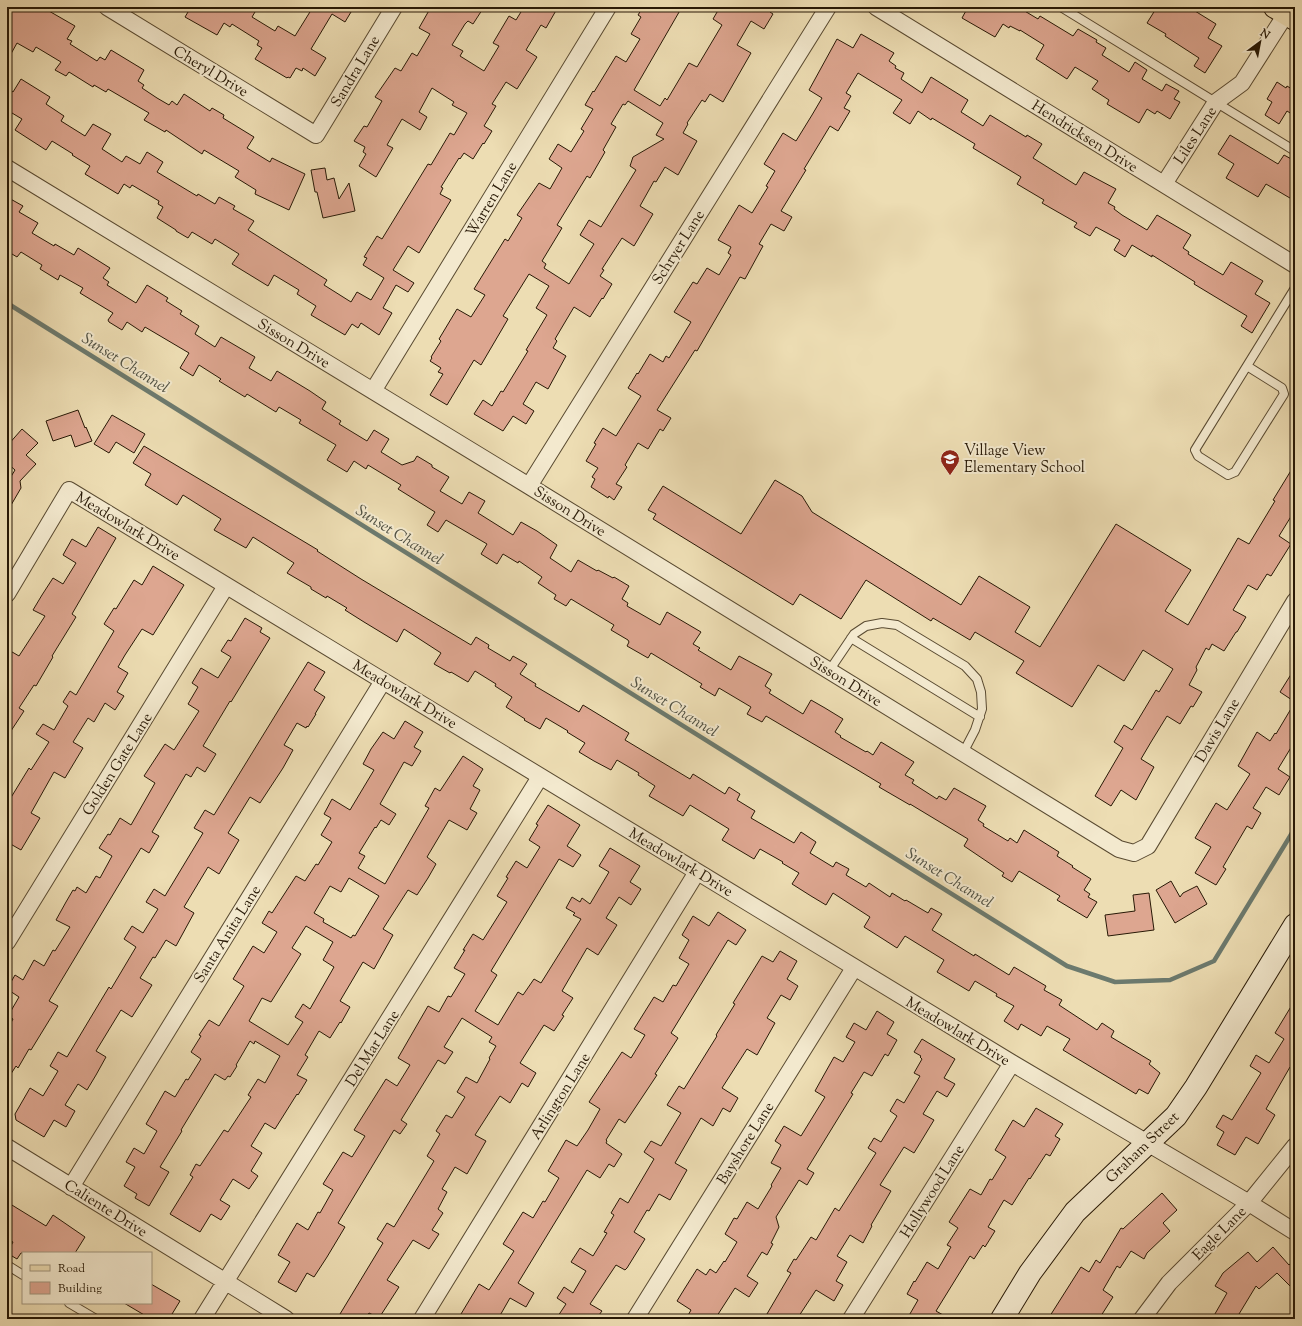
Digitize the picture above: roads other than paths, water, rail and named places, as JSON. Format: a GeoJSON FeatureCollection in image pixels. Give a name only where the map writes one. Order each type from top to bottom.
{"type":"FeatureCollection","features":[{"type":"Feature","properties":{"kind":"street","name":"Cheryl Drive"},"geometry":{"type":"LineString","coordinates":[[107,7],[316,135]]}},
{"type":"Feature","properties":{"kind":"street","name":"Sandra Lane"},"geometry":{"type":"LineString","coordinates":[[316,135],[394,7]]}},
{"type":"Feature","properties":{"kind":"street","name":"Warren Lane"},"geometry":{"type":"LineString","coordinates":[[373,391],[608,7]]}},
{"type":"Feature","properties":{"kind":"street","name":"Schryer Lane"},"geometry":{"type":"LineString","coordinates":[[529,486],[828,7]]}},
{"type":"Feature","properties":{"kind":"street","name":"Hendricksen Drive"},"geometry":{"type":"LineString","coordinates":[[876,7],[1295,264]]}},
{"type":"Feature","properties":{"kind":"street","name":"Liles Lane"},"geometry":{"type":"LineString","coordinates":[[1164,184],[1216,102],[1242,83],[1285,14]]}},
{"type":"Feature","properties":{"kind":"street","name":"Sisson Drive"},"geometry":{"type":"LineString","coordinates":[[7,168],[529,486],[1119,849],[1134,853]]}},
{"type":"Feature","properties":{"kind":"street","name":"Meadowlark Drive"},"geometry":{"type":"LineString","coordinates":[[7,594],[69,490],[854,968],[1249,1203],[1295,1232]]}},
{"type":"Feature","properties":{"kind":"street","name":"Golden Gate Lane"},"geometry":{"type":"LineString","coordinates":[[7,942],[226,586]]}},
{"type":"Feature","properties":{"kind":"street","name":"Davis Lane"},"geometry":{"type":"LineString","coordinates":[[1134,853],[1148,846],[1295,601]]}},
{"type":"Feature","properties":{"kind":"street","name":"Santa Anita Lane"},"geometry":{"type":"LineString","coordinates":[[71,1187],[383,681]]}},
{"type":"Feature","properties":{"kind":"street","name":"Del Mar Lane"},"geometry":{"type":"LineString","coordinates":[[202,1319],[540,777]]}},
{"type":"Feature","properties":{"kind":"street","name":"Arlington Lane"},"geometry":{"type":"LineString","coordinates":[[422,1319],[697,872]]}},
{"type":"Feature","properties":{"kind":"street","name":"Graham Street"},"geometry":{"type":"LineString","coordinates":[[1002,1319],[1030,1273],[1075,1212],[1176,1116],[1196,1087],[1295,926]]}},
{"type":"Feature","properties":{"kind":"street","name":"Bayshore Lane"},"geometry":{"type":"LineString","coordinates":[[635,1319],[854,968]]}},
{"type":"Feature","properties":{"kind":"street","name":"Hollywood Lane"},"geometry":{"type":"LineString","coordinates":[[852,1319],[1012,1063]]}},
{"type":"Feature","properties":{"kind":"street","name":"Eagle Lane"},"geometry":{"type":"LineString","coordinates":[[1142,1319],[1169,1284],[1249,1203],[1295,1146]]}},
{"type":"Feature","properties":{"kind":"street","name":"Caliente Drive"},"geometry":{"type":"LineString","coordinates":[[7,1147],[286,1319]]}},
{"type":"Feature","properties":{"kind":"lane"},"geometry":{"type":"LineString","coordinates":[[1060,7],[1295,151]]}},
{"type":"Feature","properties":{"kind":"lane"},"geometry":{"type":"LineString","coordinates":[[1247,366],[1282,388],[1284,394],[1235,472],[1228,475],[1198,456],[1195,450],[1295,288]]}},
{"type":"Feature","properties":{"kind":"lane"},"geometry":{"type":"LineString","coordinates":[[829,671],[854,634],[866,626],[882,623],[897,625],[965,666],[977,679],[981,692],[982,709],[975,730],[963,753]]}},
{"type":"Feature","properties":{"kind":"lane"},"geometry":{"type":"LineString","coordinates":[[851,638],[980,716]]}},
{"type":"Feature","properties":{"kind":"lane"},"geometry":{"type":"LineString","coordinates":[[7,1265],[22,1274]]}},
{"type":"Feature","properties":{"kind":"lane"},"geometry":{"type":"LineString","coordinates":[[71,1304],[96,1319]]}},
{"type":"Feature","properties":{"kind":"waterway","name":"Sunset Channel"},"geometry":{"type":"LineString","coordinates":[[7,303],[1067,966],[1115,982],[1170,980],[1214,961],[1295,828]]}},
{"type":"Feature","properties":{"kind":"place","name":"Village View Elementary School"},"geometry":{"type":"Point","coordinates":[950,476]}}]}
